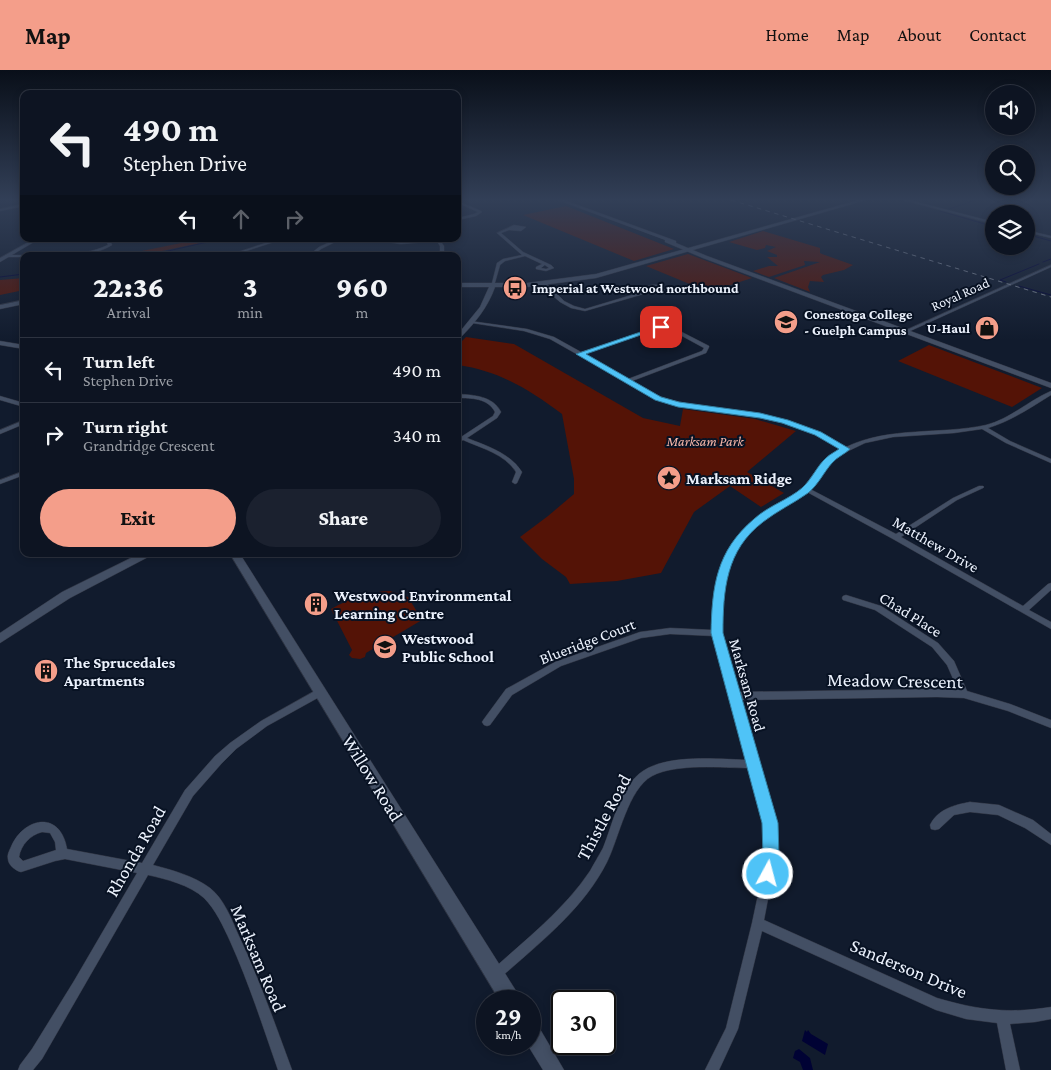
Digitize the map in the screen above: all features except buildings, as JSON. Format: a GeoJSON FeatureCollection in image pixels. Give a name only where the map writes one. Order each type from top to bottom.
{"type":"FeatureCollection","features":[{"type":"Feature","properties":{"kind":"main road"},"geometry":{"type":"LineString","coordinates":[[683,247],[1051,386]]}},
{"type":"Feature","properties":{"kind":"main road","name":"Willow Road"},"geometry":{"type":"LineString","coordinates":[[237,557],[504,990]]}},
{"type":"Feature","properties":{"kind":"main road"},"geometry":{"type":"LineString","coordinates":[[541,1049],[554,1070]]}},
{"type":"Feature","properties":{"kind":"street"},"geometry":{"type":"LineString","coordinates":[[0,260],[23,247]]}},
{"type":"Feature","properties":{"kind":"street"},"geometry":{"type":"LineString","coordinates":[[82,252],[107,247]]}},
{"type":"Feature","properties":{"kind":"street"},"geometry":{"type":"LineString","coordinates":[[240,252],[257,247]]}},
{"type":"Feature","properties":{"kind":"street"},"geometry":{"type":"LineString","coordinates":[[515,247],[525,255],[544,264]]}},
{"type":"Feature","properties":{"kind":"street"},"geometry":{"type":"LineString","coordinates":[[461,285],[545,284],[596,276],[698,247]]}},
{"type":"Feature","properties":{"kind":"street"},"geometry":{"type":"LineString","coordinates":[[461,334],[488,300],[498,264],[504,260],[525,255]]}},
{"type":"Feature","properties":{"kind":"street"},"geometry":{"type":"LineString","coordinates":[[7,256],[20,256]]}},
{"type":"Feature","properties":{"kind":"street","name":"Royal Road"},"geometry":{"type":"LineString","coordinates":[[906,331],[1051,266]]}},
{"type":"Feature","properties":{"kind":"street"},"geometry":{"type":"LineString","coordinates":[[545,284],[556,298],[564,304],[576,309],[585,310],[647,292]]}},
{"type":"Feature","properties":{"kind":"street"},"geometry":{"type":"LineString","coordinates":[[0,307],[20,303]]}},
{"type":"Feature","properties":{"kind":"street"},"geometry":{"type":"LineString","coordinates":[[472,322],[539,333],[668,402],[760,416],[785,422],[818,434],[845,449]]}},
{"type":"Feature","properties":{"kind":"street"},"geometry":{"type":"LineString","coordinates":[[580,354],[661,327],[672,329],[707,347],[704,352],[627,381]]}},
{"type":"Feature","properties":{"kind":"street"},"geometry":{"type":"LineString","coordinates":[[0,343],[20,347]]}},
{"type":"Feature","properties":{"kind":"street","name":"Marksam Road"},"geometry":{"type":"LineString","coordinates":[[712,1070],[732,1029],[758,923],[771,857],[770,823],[717,633],[717,603],[721,576],[730,555],[742,537],[758,520],[806,489],[830,460],[845,449],[883,437],[910,432],[952,431],[982,427],[1010,418],[1051,393]]}},
{"type":"Feature","properties":{"kind":"street"},"geometry":{"type":"LineString","coordinates":[[461,396],[483,400],[493,404],[498,412],[495,417],[461,439]]}},
{"type":"Feature","properties":{"kind":"street"},"geometry":{"type":"LineString","coordinates":[[0,398],[20,404]]}},
{"type":"Feature","properties":{"kind":"street"},"geometry":{"type":"LineString","coordinates":[[0,432],[20,424]]}},
{"type":"Feature","properties":{"kind":"street"},"geometry":{"type":"LineString","coordinates":[[982,427],[1008,442],[1051,461]]}},
{"type":"Feature","properties":{"kind":"street"},"geometry":{"type":"LineString","coordinates":[[461,440],[510,461],[517,467],[519,472],[515,482]]}},
{"type":"Feature","properties":{"kind":"street"},"geometry":{"type":"LineString","coordinates":[[0,482],[20,474]]}},
{"type":"Feature","properties":{"kind":"street"},"geometry":{"type":"LineString","coordinates":[[896,537],[955,499],[981,488]]}},
{"type":"Feature","properties":{"kind":"street","name":"Matthew Drive"},"geometry":{"type":"LineString","coordinates":[[806,489],[896,537],[1051,626]]}},
{"type":"Feature","properties":{"kind":"street"},"geometry":{"type":"LineString","coordinates":[[0,640],[66,595],[141,557]]}},
{"type":"Feature","properties":{"kind":"street"},"geometry":{"type":"LineString","coordinates":[[1024,610],[1051,586]]}},
{"type":"Feature","properties":{"kind":"street","name":"Chad Place"},"geometry":{"type":"LineString","coordinates":[[846,598],[878,608],[935,645],[951,663],[964,694]]}},
{"type":"Feature","properties":{"kind":"street","name":"Blueridge Court"},"geometry":{"type":"LineString","coordinates":[[487,722],[509,692],[558,664],[640,634],[670,631],[717,633]]}},
{"type":"Feature","properties":{"kind":"street","name":"Rhonda Road"},"geometry":{"type":"LineString","coordinates":[[25,1070],[37,1054],[78,985],[189,793],[207,770],[250,731],[320,692]]}},
{"type":"Feature","properties":{"kind":"street","name":"Meadow Crescent"},"geometry":{"type":"LineString","coordinates":[[734,696],[964,694],[1010,708],[1051,724]]}},
{"type":"Feature","properties":{"kind":"street","name":"Thistle Road"},"geometry":{"type":"LineString","coordinates":[[495,975],[575,900],[603,860],[628,799],[637,783],[646,774],[668,766],[753,764]]}},
{"type":"Feature","properties":{"kind":"street"},"geometry":{"type":"LineString","coordinates":[[935,825],[951,811],[970,806],[999,810],[1029,824],[1051,840]]}},
{"type":"Feature","properties":{"kind":"street"},"geometry":{"type":"LineString","coordinates":[[42,827],[53,829],[60,840],[62,853],[36,864],[20,866],[13,859],[14,848],[25,835],[42,827]]}},
{"type":"Feature","properties":{"kind":"street","name":"Marksam Road"},"geometry":{"type":"LineString","coordinates":[[62,853],[179,878],[208,894],[226,920],[236,942],[285,1070]]}},
{"type":"Feature","properties":{"kind":"street","name":"Sanderson Drive"},"geometry":{"type":"LineString","coordinates":[[758,923],[936,1004],[967,1013],[1003,1019],[1051,1013]]}},
{"type":"Feature","properties":{"kind":"street"},"geometry":{"type":"LineString","coordinates":[[1003,1019],[1013,1070]]}},
{"type":"Feature","properties":{"kind":"green space"},"geometry":{"type":"Polygon","coordinates":[[[163,247],[182,247],[157,252],[137,252],[163,247]]]}},
{"type":"Feature","properties":{"kind":"green space"},"geometry":{"type":"Polygon","coordinates":[[[599,247],[668,247],[674,249],[634,261],[599,247]]]}},
{"type":"Feature","properties":{"kind":"green space"},"geometry":{"type":"Polygon","coordinates":[[[745,247],[765,247],[757,250],[745,247]]]}},
{"type":"Feature","properties":{"kind":"green space"},"geometry":{"type":"Polygon","coordinates":[[[774,247],[816,247],[820,248],[820,253],[853,265],[844,270],[823,275],[821,277],[824,282],[810,281],[808,287],[810,292],[774,278],[820,262],[804,261],[805,265],[769,277],[753,271],[769,266],[778,266],[767,257],[777,257],[777,255],[767,251],[776,247],[774,247]]]}},
{"type":"Feature","properties":{"kind":"green space"},"geometry":{"type":"Polygon","coordinates":[[[688,254],[752,278],[709,292],[646,266],[688,254]]]}},
{"type":"Feature","properties":{"kind":"green space"},"geometry":{"type":"Polygon","coordinates":[[[20,278],[20,291],[0,295],[0,280],[20,278]]]}},
{"type":"Feature","properties":{"kind":"green space","name":"Marksam Park"},"geometry":{"type":"Polygon","coordinates":[[[466,337],[514,344],[643,418],[680,426],[683,409],[755,419],[796,431],[747,472],[784,493],[761,507],[730,486],[694,512],[661,573],[617,581],[570,584],[566,577],[542,559],[520,537],[574,494],[574,479],[562,414],[513,382],[487,372],[461,366],[461,342],[466,337]]]}},
{"type":"Feature","properties":{"kind":"green space"},"geometry":{"type":"Polygon","coordinates":[[[929,345],[1042,388],[1012,407],[898,361],[929,345]]]}},
{"type":"Feature","properties":{"kind":"green space"},"geometry":{"type":"Polygon","coordinates":[[[390,591],[408,597],[422,620],[366,653],[365,657],[360,659],[352,658],[349,655],[352,650],[331,609],[359,596],[390,591]]]}},
{"type":"Feature","properties":{"kind":"shaded area"},"geometry":{"type":"Polygon","coordinates":[[[805,1030],[807,1032],[808,1030],[811,1034],[828,1044],[825,1055],[802,1041],[805,1030]]]}},
{"type":"Feature","properties":{"kind":"shaded area"},"geometry":{"type":"Polygon","coordinates":[[[799,1049],[810,1058],[813,1070],[803,1070],[800,1062],[793,1058],[795,1051],[799,1049]]]}},
{"type":"Feature","properties":{"kind":"waterway"},"geometry":{"type":"LineString","coordinates":[[164,252],[187,247]]}},
{"type":"Feature","properties":{"kind":"waterway"},"geometry":{"type":"LineString","coordinates":[[1043,262],[1051,259]]}},
{"type":"Feature","properties":{"kind":"waterway"},"geometry":{"type":"LineString","coordinates":[[1006,282],[1000,280],[1039,264]]}},
{"type":"Feature","properties":{"kind":"waterway"},"geometry":{"type":"LineString","coordinates":[[0,277],[20,274]]}},
{"type":"Feature","properties":{"kind":"waterway"},"geometry":{"type":"LineString","coordinates":[[1019,286],[1051,295]]}},
{"type":"Feature","properties":{"kind":"railway"},"geometry":{"type":"LineString","coordinates":[[885,247],[1051,297]]}},
{"type":"Feature","properties":{"kind":"place","name":"Imperial at Westwood northbound"},"geometry":{"type":"Point","coordinates":[515,288]}},
{"type":"Feature","properties":{"kind":"place","name":"Conestoga College - Guelph Campus"},"geometry":{"type":"Point","coordinates":[786,322]}},
{"type":"Feature","properties":{"kind":"place","name":"U-Haul"},"geometry":{"type":"Point","coordinates":[987,328]}},
{"type":"Feature","properties":{"kind":"place","name":"Marksam Ridge"},"geometry":{"type":"Point","coordinates":[669,478]}},
{"type":"Feature","properties":{"kind":"place","name":"Westwood Environmental Learning Centre"},"geometry":{"type":"Point","coordinates":[316,604]}},
{"type":"Feature","properties":{"kind":"place","name":"Westwood Public School"},"geometry":{"type":"Point","coordinates":[385,647]}},
{"type":"Feature","properties":{"kind":"place","name":"The Sprucedales Apartments"},"geometry":{"type":"Point","coordinates":[46,671]}},
{"type":"Feature","properties":{"kind":"route"},"geometry":{"type":"LineString","coordinates":[[661,327],[580,354],[668,402],[760,416],[785,422],[818,434],[845,449],[816,474],[806,489],[758,520],[742,537],[730,555],[721,576],[717,603],[717,633],[724,666],[770,823],[771,857],[768,874]]}}]}
